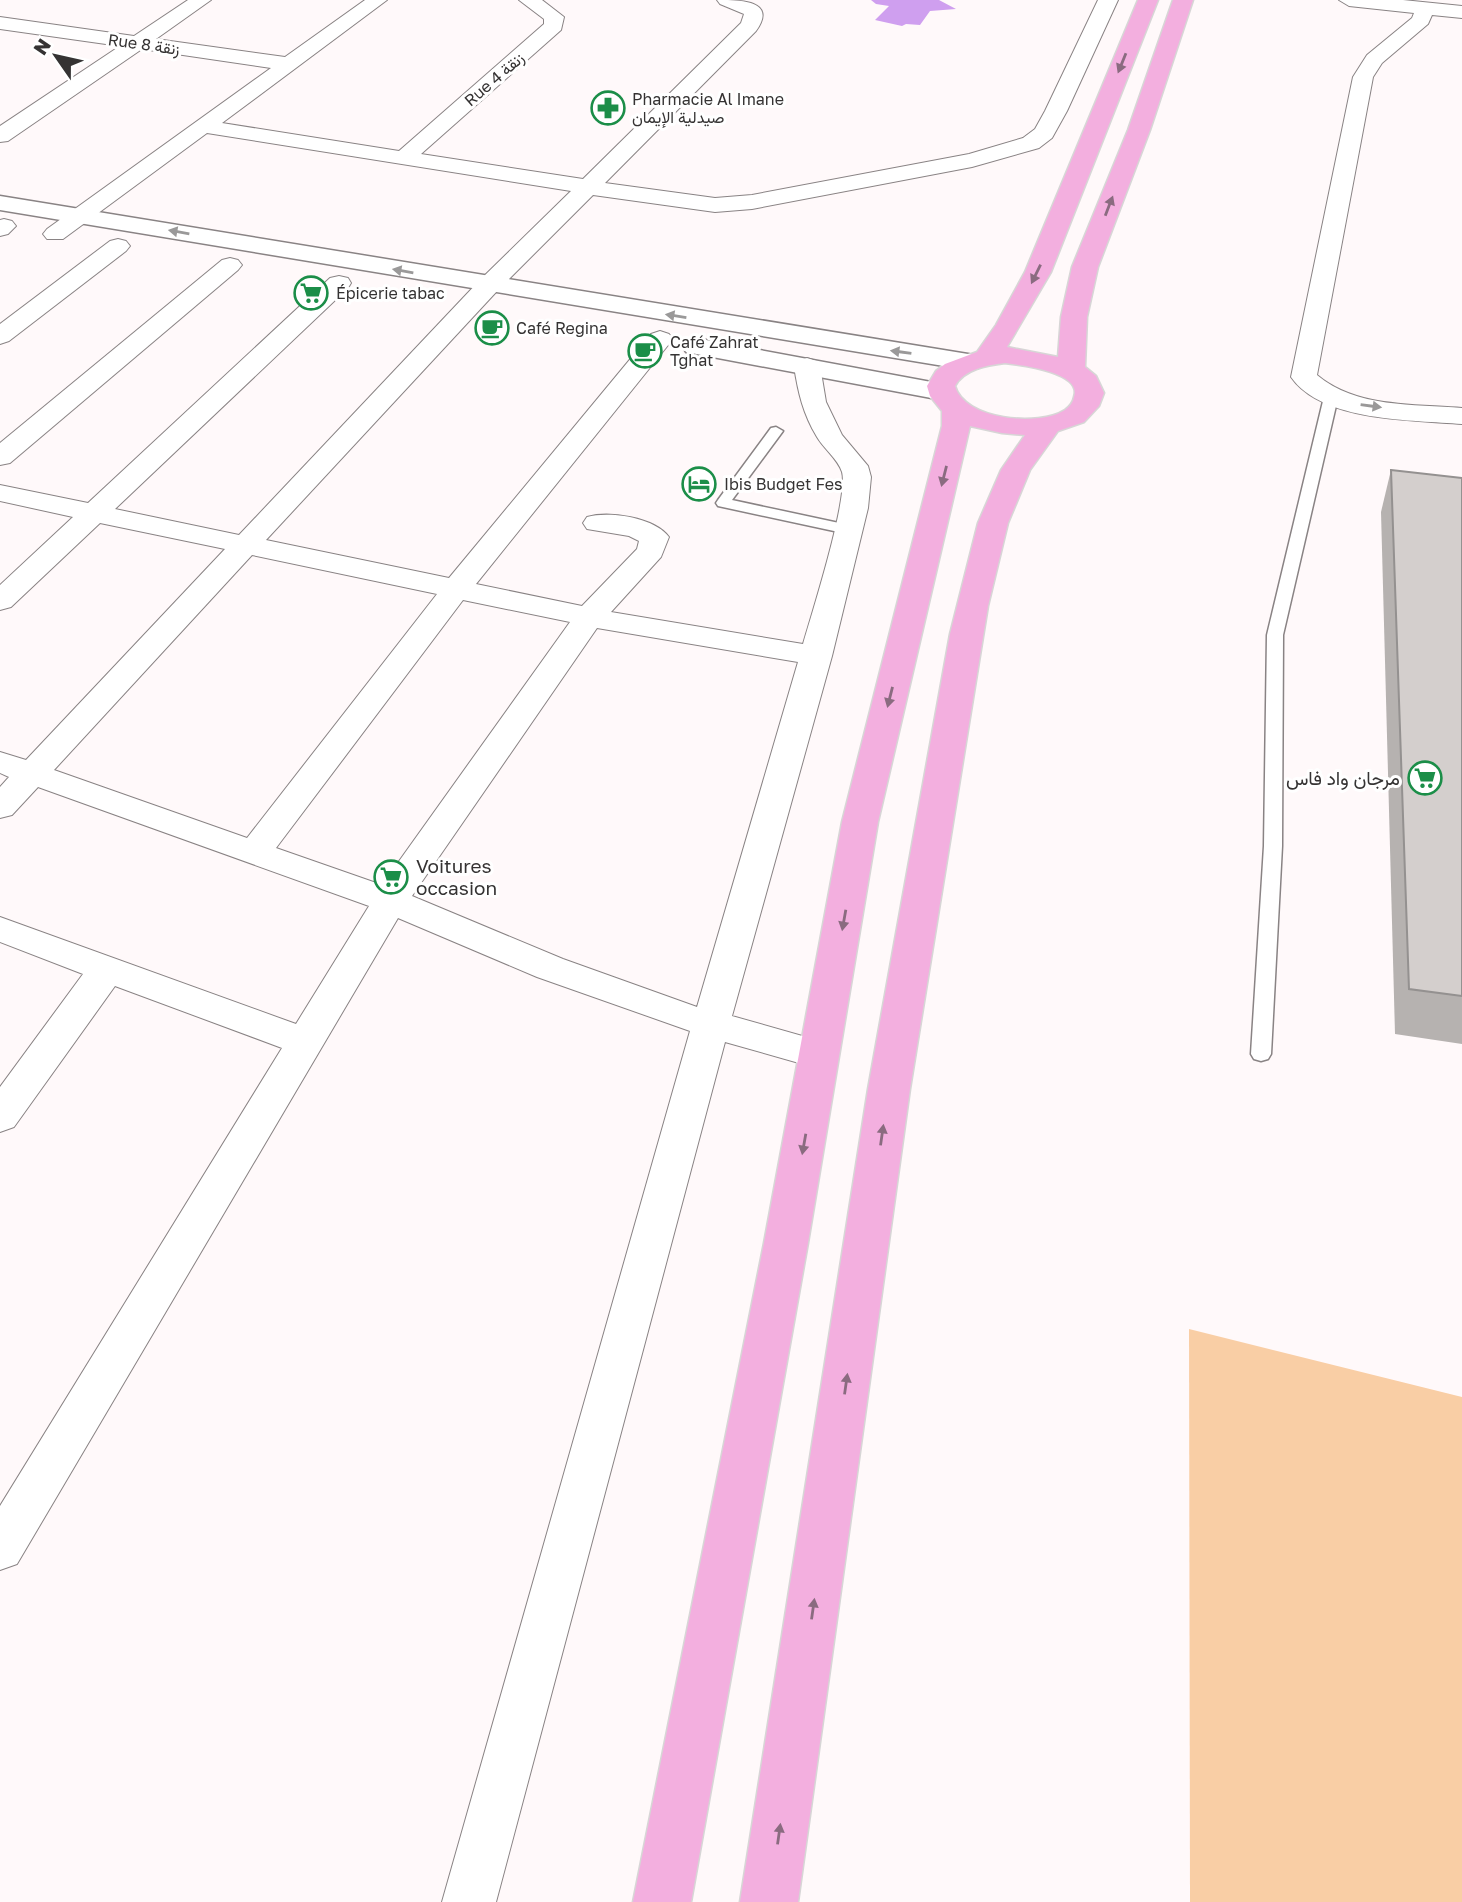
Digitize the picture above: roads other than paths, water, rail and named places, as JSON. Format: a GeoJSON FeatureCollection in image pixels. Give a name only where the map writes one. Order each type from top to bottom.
{"type":"FeatureCollection","features":[{"type":"Feature","properties":{"kind":"main road"},"geometry":{"type":"LineString","coordinates":[[978,359],[1009,325],[1038,271],[1148,0]]}},
{"type":"Feature","properties":{"kind":"main road"},"geometry":{"type":"LineString","coordinates":[[1070,370],[1074,317],[1085,267],[1185,4]]}},
{"type":"Feature","properties":{"kind":"main road"},"geometry":{"type":"LineString","coordinates":[[662,1902],[820,1055],[860,822],[956,426],[943,383],[947,375],[978,359],[1005,355],[1040,359],[1070,370],[1081,378],[1089,396],[1077,413],[1049,424],[1019,426],[989,423],[950,401]]}},
{"type":"Feature","properties":{"kind":"main road"},"geometry":{"type":"LineString","coordinates":[[769,1902],[889,1089],[966,634],[981,562],[1007,485],[1023,455],[1049,424]]}},
{"type":"Feature","properties":{"kind":"street"},"geometry":{"type":"LineString","coordinates":[[0,136],[201,0]]}},
{"type":"Feature","properties":{"kind":"street"},"geometry":{"type":"LineString","coordinates":[[55,234],[377,0]]}},
{"type":"Feature","properties":{"kind":"street","name":"Rue 4 زنقة"},"geometry":{"type":"LineString","coordinates":[[405,157],[554,26],[554,17],[529,0]]}},
{"type":"Feature","properties":{"kind":"street"},"geometry":{"type":"LineString","coordinates":[[0,807],[15,767],[246,545],[489,285],[748,27],[754,19],[754,11],[727,0]]}},
{"type":"Feature","properties":{"kind":"street"},"geometry":{"type":"LineString","coordinates":[[201,127],[715,205],[752,202],[1009,151],[1031,143],[1044,133],[1108,0]]}},
{"type":"Feature","properties":{"kind":"street"},"geometry":{"type":"LineString","coordinates":[[1349,0],[1462,12]]}},
{"type":"Feature","properties":{"kind":"street"},"geometry":{"type":"LineString","coordinates":[[0,18],[19,6]]}},
{"type":"Feature","properties":{"kind":"street"},"geometry":{"type":"LineString","coordinates":[[1425,8],[1421,20],[1374,59],[1363,77],[1304,377],[1318,391],[1331,397],[1368,406],[1462,415]]}},
{"type":"Feature","properties":{"kind":"street","name":"Rue 8 زنقة"},"geometry":{"type":"LineString","coordinates":[[0,23],[288,64]]}},
{"type":"Feature","properties":{"kind":"street"},"geometry":{"type":"LineString","coordinates":[[1,221],[81,215],[489,285],[978,359]]}},
{"type":"Feature","properties":{"kind":"street"},"geometry":{"type":"LineString","coordinates":[[1,221],[118,246],[510,313]]}},
{"type":"Feature","properties":{"kind":"street"},"geometry":{"type":"LineString","coordinates":[[0,336],[118,246]]}},
{"type":"Feature","properties":{"kind":"street"},"geometry":{"type":"LineString","coordinates":[[0,457],[230,265]]}},
{"type":"Feature","properties":{"kind":"street"},"geometry":{"type":"LineString","coordinates":[[0,601],[339,284]]}},
{"type":"Feature","properties":{"kind":"street"},"geometry":{"type":"LineString","coordinates":[[254,852],[646,337],[807,366],[950,401]]}},
{"type":"Feature","properties":{"kind":"street"},"geometry":{"type":"LineString","coordinates":[[1306,360],[1330,375],[1356,383],[1462,394]]}},
{"type":"Feature","properties":{"kind":"street"},"geometry":{"type":"LineString","coordinates":[[468,1902],[711,1023],[816,656],[857,493],[854,466],[831,437],[813,402],[807,366]]}},
{"type":"Feature","properties":{"kind":"street"},"geometry":{"type":"LineString","coordinates":[[0,493],[589,617],[816,656]]}},
{"type":"Feature","properties":{"kind":"street"},"geometry":{"type":"LineString","coordinates":[[0,1549],[307,1043],[390,901],[589,617],[651,551],[654,537],[636,528],[597,523]]}},
{"type":"Feature","properties":{"kind":"street"},"geometry":{"type":"LineString","coordinates":[[15,767],[390,901],[550,968],[686,1017],[820,1055]]}},
{"type":"Feature","properties":{"kind":"street"},"geometry":{"type":"LineString","coordinates":[[0,929],[106,971],[307,1043]]}},
{"type":"Feature","properties":{"kind":"street"},"geometry":{"type":"LineString","coordinates":[[0,1117],[106,971]]}},
{"type":"Feature","properties":{"kind":"lane"},"geometry":{"type":"LineString","coordinates":[[1261,1054],[1273,846],[1275,635],[1331,397]]}},
{"type":"Feature","properties":{"kind":"lane"},"geometry":{"type":"LineString","coordinates":[[776,431],[723,503],[848,528]]}},
{"type":"Feature","properties":{"kind":"place","name":"Pharmacie Al Imane صيدلية الإيمان"},"geometry":{"type":"Point","coordinates":[608,108]}},
{"type":"Feature","properties":{"kind":"place","name":"Épicerie tabac"},"geometry":{"type":"Point","coordinates":[311,293]}},
{"type":"Feature","properties":{"kind":"place","name":"Café Regina"},"geometry":{"type":"Point","coordinates":[492,328]}},
{"type":"Feature","properties":{"kind":"place","name":"Café Zahrat Tghat"},"geometry":{"type":"Point","coordinates":[645,351]}},
{"type":"Feature","properties":{"kind":"place","name":"Ibis Budget Fes"},"geometry":{"type":"Point","coordinates":[699,484]}},
{"type":"Feature","properties":{"kind":"place","name":"مرجان واد فاس"},"geometry":{"type":"Point","coordinates":[1425,778]}},
{"type":"Feature","properties":{"kind":"place","name":"Voitures occasion"},"geometry":{"type":"Point","coordinates":[391,877]}}]}
